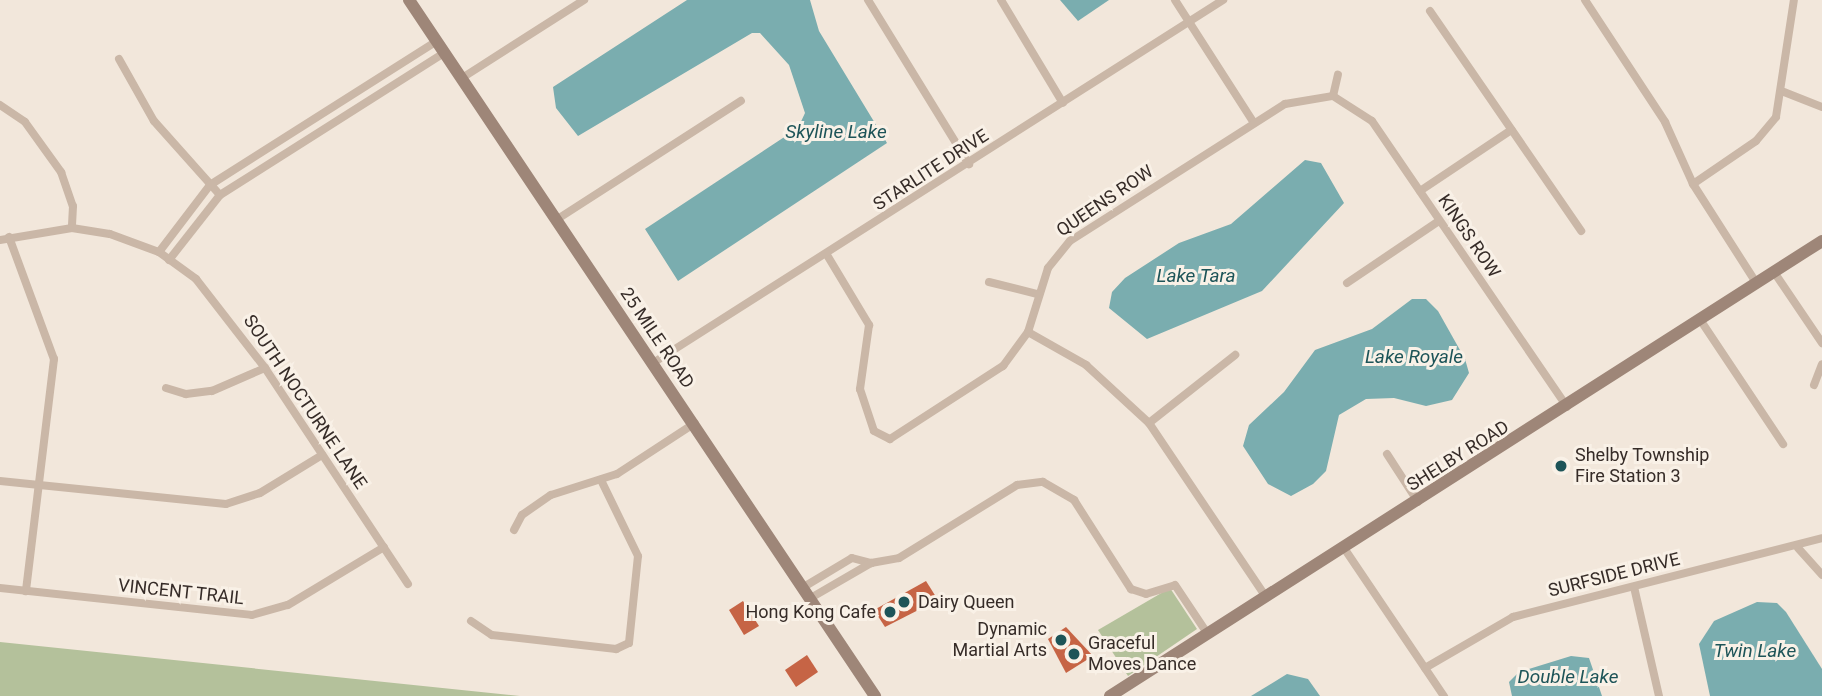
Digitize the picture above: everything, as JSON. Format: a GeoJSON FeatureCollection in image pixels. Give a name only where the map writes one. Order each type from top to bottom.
{"type":"FeatureCollection","features":[{"type":"Feature","properties":{"kind":"street","name":"25 MILE ROAD"},"geometry":{"type":"LineString","coordinates":[[410,0],[875,696]]}},
{"type":"Feature","properties":{"kind":"street"},"geometry":{"type":"LineString","coordinates":[[462,78],[584,0]]}},
{"type":"Feature","properties":{"kind":"street"},"geometry":{"type":"LineString","coordinates":[[868,0],[969,164]]}},
{"type":"Feature","properties":{"kind":"street"},"geometry":{"type":"LineString","coordinates":[[1001,0],[1063,103]]}},
{"type":"Feature","properties":{"kind":"street"},"geometry":{"type":"LineString","coordinates":[[1174,0],[1254,123]]}},
{"type":"Feature","properties":{"kind":"street","name":"STARLITE DRIVE"},"geometry":{"type":"LineString","coordinates":[[653,363],[827,255],[1223,0]]}},
{"type":"Feature","properties":{"kind":"street"},"geometry":{"type":"LineString","coordinates":[[1585,0],[1665,122],[1693,184],[1757,284]]}},
{"type":"Feature","properties":{"kind":"street"},"geometry":{"type":"LineString","coordinates":[[1693,184],[1761,137],[1784,92],[1794,0]]}},
{"type":"Feature","properties":{"kind":"street"},"geometry":{"type":"LineString","coordinates":[[1430,11],[1581,230]]}},
{"type":"Feature","properties":{"kind":"street"},"geometry":{"type":"LineString","coordinates":[[26,591],[54,347],[18,275],[4,239],[72,228],[159,252],[210,185],[436,41]]}},
{"type":"Feature","properties":{"kind":"street"},"geometry":{"type":"LineString","coordinates":[[169,260],[220,195],[444,53]]}},
{"type":"Feature","properties":{"kind":"street"},"geometry":{"type":"LineString","coordinates":[[413,57],[419,68]]}},
{"type":"Feature","properties":{"kind":"street"},"geometry":{"type":"LineString","coordinates":[[119,59],[154,121],[220,195]]}},
{"type":"Feature","properties":{"kind":"street"},"geometry":{"type":"LineString","coordinates":[[1333,96],[1338,75]]}},
{"type":"Feature","properties":{"kind":"street"},"geometry":{"type":"LineString","coordinates":[[1784,92],[1822,107]]}},
{"type":"Feature","properties":{"kind":"street","name":"QUEENS ROW"},"geometry":{"type":"LineString","coordinates":[[827,255],[869,325],[860,389],[883,441],[997,371],[1028,332],[1037,294],[1070,241],[1254,123],[1302,97],[1333,96]]}},
{"type":"Feature","properties":{"kind":"street","name":"KINGS ROW"},"geometry":{"type":"LineString","coordinates":[[1333,96],[1367,115],[1567,407]]}},
{"type":"Feature","properties":{"kind":"street"},"geometry":{"type":"LineString","coordinates":[[556,220],[741,101]]}},
{"type":"Feature","properties":{"kind":"street"},"geometry":{"type":"LineString","coordinates":[[0,105],[25,122],[61,172],[73,206],[72,228]]}},
{"type":"Feature","properties":{"kind":"street"},"geometry":{"type":"LineString","coordinates":[[322,115],[329,124]]}},
{"type":"Feature","properties":{"kind":"street"},"geometry":{"type":"LineString","coordinates":[[1420,191],[1511,130]]}},
{"type":"Feature","properties":{"kind":"street"},"geometry":{"type":"LineString","coordinates":[[1347,283],[1439,221]]}},
{"type":"Feature","properties":{"kind":"street","name":"SHELBY ROAD"},"geometry":{"type":"LineString","coordinates":[[1110,696],[1567,407],[1822,241]]}},
{"type":"Feature","properties":{"kind":"street","name":"SOUTH NOCTURNE LANE"},"geometry":{"type":"LineString","coordinates":[[159,252],[210,291],[265,368],[408,584]]}},
{"type":"Feature","properties":{"kind":"street"},"geometry":{"type":"LineString","coordinates":[[1774,272],[1822,343]]}},
{"type":"Feature","properties":{"kind":"street"},"geometry":{"type":"LineString","coordinates":[[989,282],[1037,294]]}},
{"type":"Feature","properties":{"kind":"street"},"geometry":{"type":"LineString","coordinates":[[1700,321],[1783,444]]}},
{"type":"Feature","properties":{"kind":"street"},"geometry":{"type":"LineString","coordinates":[[1028,332],[1105,379],[1149,423],[1266,597]]}},
{"type":"Feature","properties":{"kind":"street"},"geometry":{"type":"LineString","coordinates":[[1149,423],[1235,355]]}},
{"type":"Feature","properties":{"kind":"street"},"geometry":{"type":"LineString","coordinates":[[1814,385],[1822,364]]}},
{"type":"Feature","properties":{"kind":"street"},"geometry":{"type":"LineString","coordinates":[[166,388],[186,394],[212,391],[265,368]]}},
{"type":"Feature","properties":{"kind":"street"},"geometry":{"type":"LineString","coordinates":[[514,530],[526,512],[551,495],[601,480],[695,424]]}},
{"type":"Feature","properties":{"kind":"street"},"geometry":{"type":"LineString","coordinates":[[0,481],[226,504],[260,493],[322,454]]}},
{"type":"Feature","properties":{"kind":"street"},"geometry":{"type":"LineString","coordinates":[[1387,454],[1418,502]]}},
{"type":"Feature","properties":{"kind":"street"},"geometry":{"type":"LineString","coordinates":[[471,621],[492,635],[616,649],[629,643],[638,556],[601,480]]}},
{"type":"Feature","properties":{"kind":"street"},"geometry":{"type":"LineString","coordinates":[[806,594],[852,558],[871,563],[899,558],[1017,485],[1043,482],[1074,500],[1135,593],[1175,585],[1207,633]]}},
{"type":"Feature","properties":{"kind":"street","name":"SURFSIDE DRIVE"},"geometry":{"type":"LineString","coordinates":[[1425,668],[1502,621],[1798,548],[1822,538]]}},
{"type":"Feature","properties":{"kind":"street","name":"VINCENT TRAIL"},"geometry":{"type":"LineString","coordinates":[[0,588],[251,615],[288,605],[384,547]]}},
{"type":"Feature","properties":{"kind":"street"},"geometry":{"type":"LineString","coordinates":[[1344,548],[1444,696]]}},
{"type":"Feature","properties":{"kind":"street"},"geometry":{"type":"LineString","coordinates":[[1798,548],[1822,575]]}},
{"type":"Feature","properties":{"kind":"street"},"geometry":{"type":"LineString","coordinates":[[1634,587],[1659,696]]}},
{"type":"Feature","properties":{"kind":"green space"},"geometry":{"type":"Polygon","coordinates":[[[1170,588],[1197,629],[1128,676],[1098,630],[1170,588]]]}},
{"type":"Feature","properties":{"kind":"green space"},"geometry":{"type":"Polygon","coordinates":[[[0,642],[520,696],[0,696],[0,642]]]}},
{"type":"Feature","properties":{"kind":"water","name":"Skyline Lake"},"geometry":{"type":"Polygon","coordinates":[[[687,0],[810,0],[819,31],[887,143],[678,281],[645,229],[798,128],[805,113],[789,65],[760,33],[752,33],[578,136],[556,108],[553,87],[687,0]]]}},
{"type":"Feature","properties":{"kind":"water"},"geometry":{"type":"Polygon","coordinates":[[[1060,0],[1109,0],[1078,21],[1060,0]]]}},
{"type":"Feature","properties":{"kind":"water","name":"Lake Tara"},"geometry":{"type":"Polygon","coordinates":[[[1305,160],[1321,163],[1344,203],[1262,291],[1147,339],[1109,308],[1112,292],[1125,278],[1179,243],[1231,224],[1305,160]]]}},
{"type":"Feature","properties":{"kind":"water","name":"Lake Royale"},"geometry":{"type":"Polygon","coordinates":[[[1412,299],[1426,299],[1438,311],[1465,359],[1469,373],[1452,400],[1426,406],[1394,398],[1366,399],[1339,415],[1326,471],[1313,484],[1291,496],[1268,484],[1243,446],[1249,425],[1284,392],[1315,350],[1372,329],[1412,299]]]}},
{"type":"Feature","properties":{"kind":"water","name":"Twin Lake"},"geometry":{"type":"Polygon","coordinates":[[[1757,602],[1777,603],[1786,612],[1822,669],[1822,696],[1710,696],[1699,644],[1714,621],[1757,602]]]}},
{"type":"Feature","properties":{"kind":"water","name":"Double Lake"},"geometry":{"type":"Polygon","coordinates":[[[1571,656],[1589,658],[1602,696],[1512,696],[1509,682],[1519,672],[1571,656]]]}},
{"type":"Feature","properties":{"kind":"water"},"geometry":{"type":"Polygon","coordinates":[[[1287,674],[1308,679],[1320,696],[1251,696],[1287,674]]]}},
{"type":"Feature","properties":{"kind":"building"},"geometry":{"type":"Polygon","coordinates":[[[926,581],[938,600],[885,627],[874,610],[926,581]]]}},
{"type":"Feature","properties":{"kind":"building"},"geometry":{"type":"Polygon","coordinates":[[[743,601],[759,626],[744,635],[729,610],[743,601]]]}},
{"type":"Feature","properties":{"kind":"building","name":"Graceful Moves Dance"},"geometry":{"type":"Polygon","coordinates":[[[1066,627],[1093,656],[1066,673],[1048,639],[1066,627]]]}},
{"type":"Feature","properties":{"kind":"building"},"geometry":{"type":"Polygon","coordinates":[[[807,655],[818,672],[796,687],[785,670],[807,655]]]}},
{"type":"Feature","properties":{"kind":"place","name":"Shelby Township Fire Station 3"},"geometry":{"type":"Point","coordinates":[1561,466]}},
{"type":"Feature","properties":{"kind":"place","name":"Dairy Queen"},"geometry":{"type":"Point","coordinates":[904,602]}},
{"type":"Feature","properties":{"kind":"place","name":"Hong Kong Cafe"},"geometry":{"type":"Point","coordinates":[890,612]}},
{"type":"Feature","properties":{"kind":"place","name":"Dynamic Martial Arts"},"geometry":{"type":"Point","coordinates":[1061,640]}},
{"type":"Feature","properties":{"kind":"place","name":"Graceful Moves Dance"},"geometry":{"type":"Point","coordinates":[1074,654]}}]}
